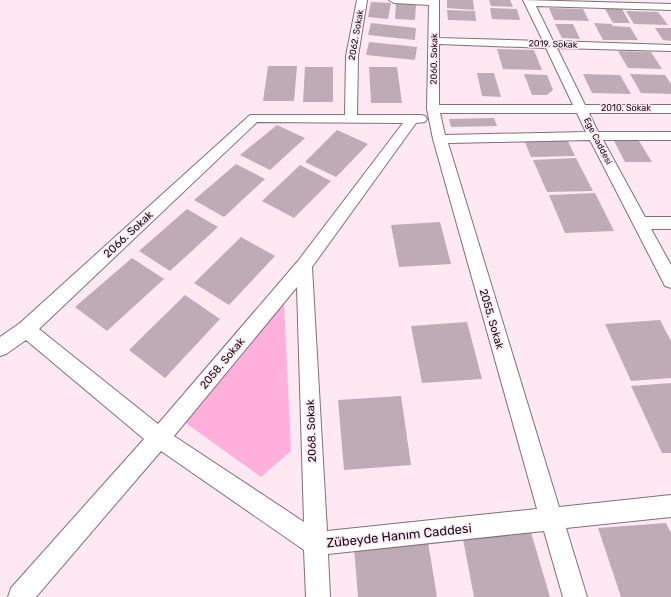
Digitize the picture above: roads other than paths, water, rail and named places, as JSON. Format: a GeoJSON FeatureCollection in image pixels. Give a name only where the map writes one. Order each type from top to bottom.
{"type":"FeatureCollection","features":[{"type":"Feature","properties":{"kind":"street","name":"2062. Sokak"},"geometry":{"type":"LineString","coordinates":[[350,117],[352,56],[362,0]]}},
{"type":"Feature","properties":{"kind":"street"},"geometry":{"type":"LineString","coordinates":[[394,0],[434,1]]}},
{"type":"Feature","properties":{"kind":"street","name":"2060. Sokak"},"geometry":{"type":"LineString","coordinates":[[434,1],[434,114]]}},
{"type":"Feature","properties":{"kind":"street"},"geometry":{"type":"LineString","coordinates":[[529,1],[671,7]]}},
{"type":"Feature","properties":{"kind":"street","name":"Ege Caddesi"},"geometry":{"type":"LineString","coordinates":[[529,1],[594,136],[671,281]]}},
{"type":"Feature","properties":{"kind":"street","name":"2019. Sokak"},"geometry":{"type":"LineString","coordinates":[[434,41],[671,48]]}},
{"type":"Feature","properties":{"kind":"street","name":"2010. Sokak"},"geometry":{"type":"LineString","coordinates":[[254,118],[350,117],[412,119],[434,114],[581,108],[671,108]]}},
{"type":"Feature","properties":{"kind":"street","name":"2055. Sokak"},"geometry":{"type":"LineString","coordinates":[[434,114],[440,139],[575,597]]}},
{"type":"Feature","properties":{"kind":"street","name":"2066. Sokak"},"geometry":{"type":"LineString","coordinates":[[0,348],[26,329],[254,118]]}},
{"type":"Feature","properties":{"kind":"street","name":"2058. Sokak"},"geometry":{"type":"LineString","coordinates":[[20,597],[159,438],[304,266],[412,119]]}},
{"type":"Feature","properties":{"kind":"street"},"geometry":{"type":"LineString","coordinates":[[440,139],[671,136]]}},
{"type":"Feature","properties":{"kind":"street"},"geometry":{"type":"LineString","coordinates":[[640,223],[671,223]]}},
{"type":"Feature","properties":{"kind":"street","name":"2068. Sokak"},"geometry":{"type":"LineString","coordinates":[[304,266],[318,597]]}},
{"type":"Feature","properties":{"kind":"street","name":"Zübeyde Hanım Caddesi"},"geometry":{"type":"LineString","coordinates":[[26,329],[159,438],[316,544],[671,506]]}}]}
